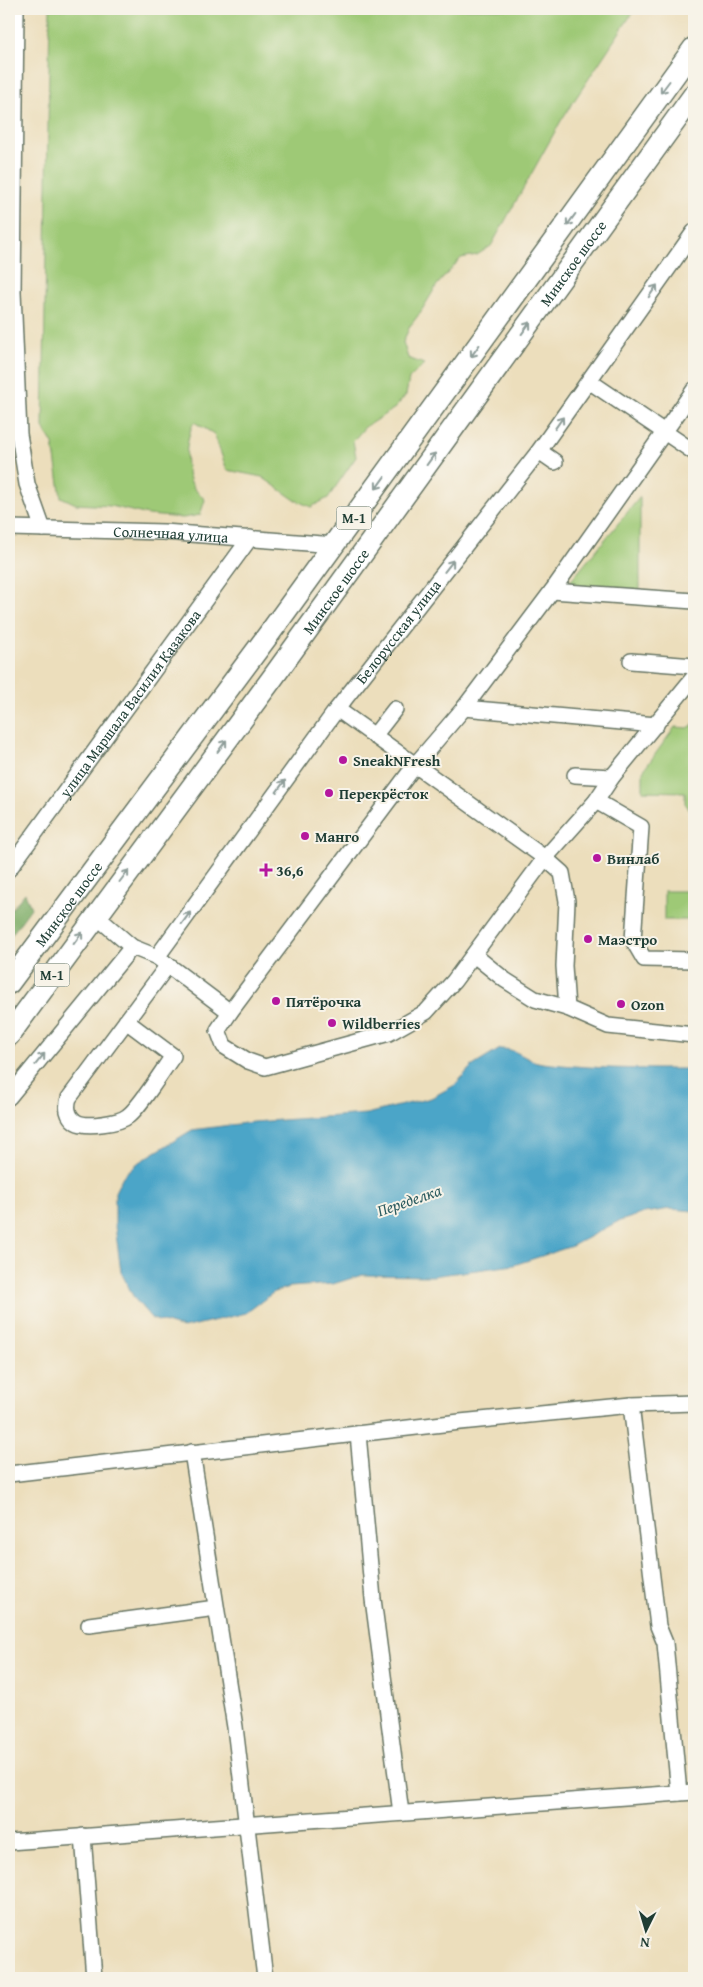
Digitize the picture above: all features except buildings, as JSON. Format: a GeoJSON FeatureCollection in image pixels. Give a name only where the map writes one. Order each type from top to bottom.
{"type":"FeatureCollection","features":[{"type":"Feature","properties":{"kind":"highway","name":"Минское шоссе"},"geometry":{"type":"LineString","coordinates":[[9,983],[335,544],[694,48]]}},
{"type":"Feature","properties":{"kind":"highway","name":"Минское шоссе"},"geometry":{"type":"LineString","coordinates":[[9,1035],[95,915],[271,680],[694,95]]}},
{"type":"Feature","properties":{"kind":"street"},"geometry":{"type":"LineString","coordinates":[[16,9],[13,292],[19,434],[27,484],[43,529]]}},
{"type":"Feature","properties":{"kind":"street","name":"Белорусская улица"},"geometry":{"type":"LineString","coordinates":[[126,1021],[173,1056],[128,1117],[94,1126],[78,1123],[69,1115],[67,1109],[69,1098],[126,1021],[162,961],[337,709],[539,451],[694,232]]}},
{"type":"Feature","properties":{"kind":"street"},"geometry":{"type":"LineString","coordinates":[[589,381],[694,452]]}},
{"type":"Feature","properties":{"kind":"street"},"geometry":{"type":"LineString","coordinates":[[694,390],[552,590],[464,708],[416,764],[230,1012],[218,1030],[224,1046],[248,1061],[265,1067],[389,1033],[426,1012],[454,982],[545,858],[596,802],[612,777],[694,677]]}},
{"type":"Feature","properties":{"kind":"street"},"geometry":{"type":"LineString","coordinates":[[539,451],[555,462]]}},
{"type":"Feature","properties":{"kind":"street","name":"Солнечная улица"},"geometry":{"type":"LineString","coordinates":[[9,528],[164,532],[335,544]]}},
{"type":"Feature","properties":{"kind":"street","name":"улица Маршала Василия Казакова"},"geometry":{"type":"LineString","coordinates":[[9,869],[250,538]]}},
{"type":"Feature","properties":{"kind":"street"},"geometry":{"type":"LineString","coordinates":[[552,590],[694,601]]}},
{"type":"Feature","properties":{"kind":"street"},"geometry":{"type":"LineString","coordinates":[[631,661],[694,666]]}},
{"type":"Feature","properties":{"kind":"street"},"geometry":{"type":"LineString","coordinates":[[464,708],[656,725]]}},
{"type":"Feature","properties":{"kind":"street"},"geometry":{"type":"LineString","coordinates":[[337,709],[545,858],[562,873],[567,901],[564,966],[567,1008]]}},
{"type":"Feature","properties":{"kind":"street"},"geometry":{"type":"LineString","coordinates":[[374,736],[395,709]]}},
{"type":"Feature","properties":{"kind":"street"},"geometry":{"type":"LineString","coordinates":[[575,775],[612,777]]}},
{"type":"Feature","properties":{"kind":"street"},"geometry":{"type":"LineString","coordinates":[[596,802],[641,826],[633,940],[644,959],[694,960]]}},
{"type":"Feature","properties":{"kind":"street"},"geometry":{"type":"LineString","coordinates":[[95,915],[132,947],[162,961],[230,1012]]}},
{"type":"Feature","properties":{"kind":"street"},"geometry":{"type":"LineString","coordinates":[[9,1097],[132,947]]}},
{"type":"Feature","properties":{"kind":"street"},"geometry":{"type":"LineString","coordinates":[[474,955],[505,980],[535,999],[567,1008],[608,1026],[694,1035]]}},
{"type":"Feature","properties":{"kind":"street"},"geometry":{"type":"LineString","coordinates":[[9,1474],[192,1452],[631,1405],[694,1402]]}},
{"type":"Feature","properties":{"kind":"street"},"geometry":{"type":"LineString","coordinates":[[9,1842],[687,1793],[665,1643],[658,1626],[631,1405]]}},
{"type":"Feature","properties":{"kind":"street"},"geometry":{"type":"LineString","coordinates":[[358,1434],[373,1599],[401,1813]]}},
{"type":"Feature","properties":{"kind":"street"},"geometry":{"type":"LineString","coordinates":[[192,1452],[235,1727],[265,1978]]}},
{"type":"Feature","properties":{"kind":"street"},"geometry":{"type":"LineString","coordinates":[[90,1625],[216,1608]]}},
{"type":"Feature","properties":{"kind":"street"},"geometry":{"type":"LineString","coordinates":[[83,1836],[94,1978]]}},
{"type":"Feature","properties":{"kind":"green space"},"geometry":{"type":"Polygon","coordinates":[[[50,9],[635,9],[562,119],[491,246],[477,255],[461,258],[437,285],[410,326],[403,342],[408,358],[424,364],[409,379],[406,395],[395,408],[365,427],[353,441],[356,457],[328,498],[311,507],[295,500],[262,477],[227,470],[214,434],[194,422],[187,446],[188,472],[194,488],[205,500],[200,515],[183,518],[148,515],[111,506],[76,504],[61,497],[53,444],[43,427],[50,9]]]}},
{"type":"Feature","properties":{"kind":"green space"},"geometry":{"type":"Polygon","coordinates":[[[640,497],[640,593],[565,588],[640,497]]]}},
{"type":"Feature","properties":{"kind":"green space"},"geometry":{"type":"Polygon","coordinates":[[[694,724],[694,810],[689,809],[685,803],[685,792],[643,791],[643,771],[675,727],[688,728],[694,724]]]}},
{"type":"Feature","properties":{"kind":"green space"},"geometry":{"type":"Polygon","coordinates":[[[664,891],[694,891],[694,920],[664,920],[664,891]]]}},
{"type":"Feature","properties":{"kind":"green space"},"geometry":{"type":"Polygon","coordinates":[[[25,893],[31,908],[9,938],[9,912],[25,893]]]}},
{"type":"Feature","properties":{"kind":"water","name":"Переделка"},"geometry":{"type":"Polygon","coordinates":[[[500,1049],[511,1050],[542,1063],[561,1065],[694,1069],[694,1211],[670,1209],[644,1213],[617,1222],[572,1246],[514,1265],[432,1276],[362,1275],[333,1284],[290,1287],[274,1292],[246,1313],[183,1328],[152,1319],[134,1298],[121,1272],[115,1226],[115,1192],[123,1176],[139,1162],[192,1130],[253,1122],[366,1114],[431,1098],[455,1085],[471,1067],[500,1049]]]}},
{"type":"Feature","properties":{"kind":"place","name":"SneakNFresh"},"geometry":{"type":"Point","coordinates":[343,760]}},
{"type":"Feature","properties":{"kind":"place","name":"Перекрёсток"},"geometry":{"type":"Point","coordinates":[329,793]}},
{"type":"Feature","properties":{"kind":"place","name":"Манго"},"geometry":{"type":"Point","coordinates":[305,836]}},
{"type":"Feature","properties":{"kind":"place","name":"Винлаб"},"geometry":{"type":"Point","coordinates":[597,858]}},
{"type":"Feature","properties":{"kind":"place","name":"36,6"},"geometry":{"type":"Point","coordinates":[266,870]}},
{"type":"Feature","properties":{"kind":"place","name":"Маэстро"},"geometry":{"type":"Point","coordinates":[588,939]}},
{"type":"Feature","properties":{"kind":"place","name":"Пятёрочка"},"geometry":{"type":"Point","coordinates":[276,1001]}},
{"type":"Feature","properties":{"kind":"place","name":"Ozon"},"geometry":{"type":"Point","coordinates":[621,1004]}},
{"type":"Feature","properties":{"kind":"place","name":"Wildberries"},"geometry":{"type":"Point","coordinates":[332,1023]}}]}
